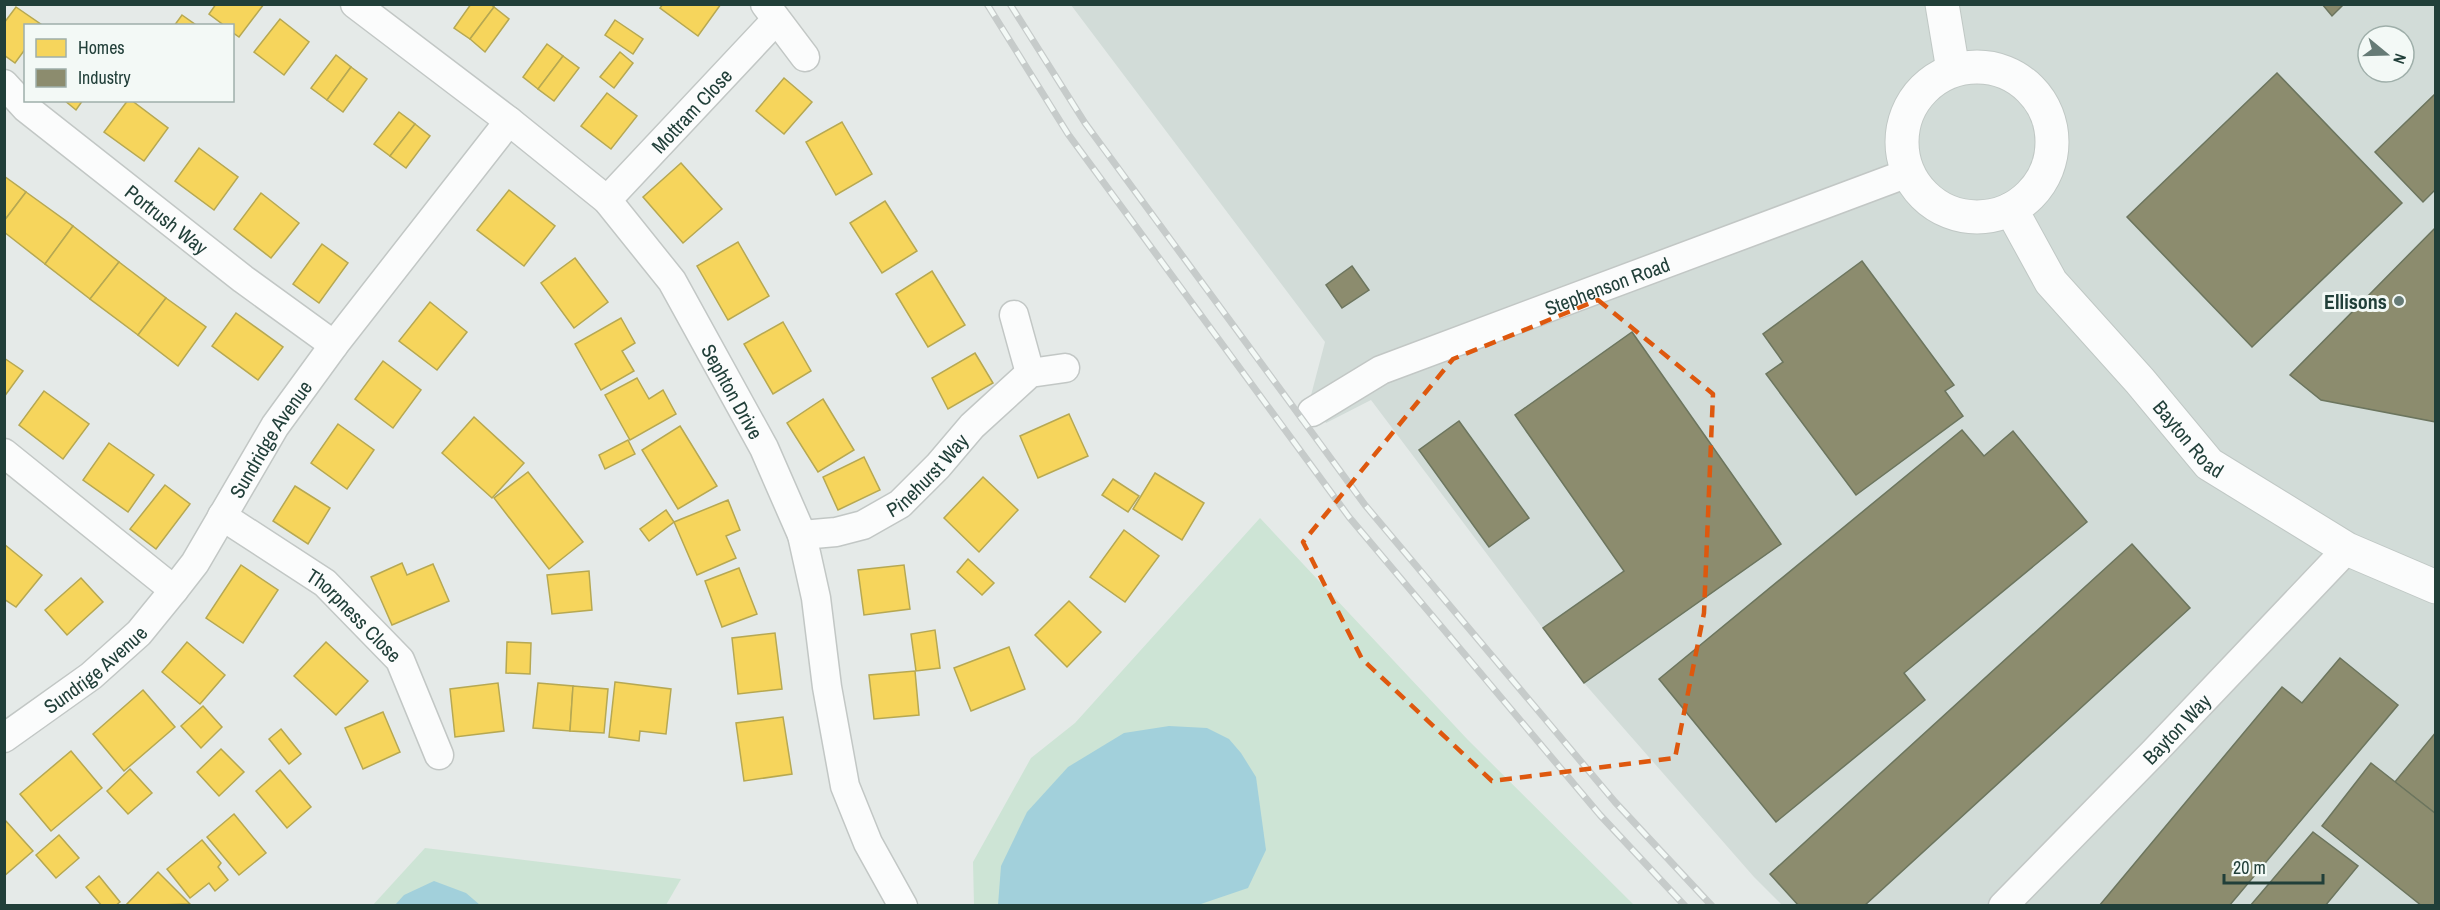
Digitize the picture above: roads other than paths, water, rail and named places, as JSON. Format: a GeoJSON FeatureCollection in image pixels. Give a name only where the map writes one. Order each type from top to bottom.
{"type":"FeatureCollection","features":[{"type":"Feature","properties":{"kind":"street","name":"Sephton Drive"},"geometry":{"type":"LineString","coordinates":[[355,4],[607,200],[672,281],[764,448],[802,535],[816,598],[827,687],[845,786],[868,843],[903,906]]}},
{"type":"Feature","properties":{"kind":"street"},"geometry":{"type":"LineString","coordinates":[[1942,4],[1953,70]]}},
{"type":"Feature","properties":{"kind":"street","name":"Mottram Close"},"geometry":{"type":"LineString","coordinates":[[607,200],[771,12],[805,57]]}},
{"type":"Feature","properties":{"kind":"street"},"geometry":{"type":"LineString","coordinates":[[1978,66],[2003,70],[2025,82],[2041,101],[2051,124],[2053,150],[2045,174],[2031,194],[2012,209],[1992,216],[1972,218],[1952,213],[1934,204],[1918,190],[1908,173],[1901,142],[1908,111],[1926,86],[1953,70],[1978,66]]}},
{"type":"Feature","properties":{"kind":"street","name":"Portrush Way"},"geometry":{"type":"LineString","coordinates":[[4,84],[35,116],[243,279],[334,345]]}},
{"type":"Feature","properties":{"kind":"street","name":"Sundridge Avenue"},"geometry":{"type":"LineString","coordinates":[[174,590],[195,562],[275,426],[334,345],[508,121]]}},
{"type":"Feature","properties":{"kind":"street","name":"Stephenson Road"},"geometry":{"type":"LineString","coordinates":[[1312,412],[1381,370],[1908,173]]}},
{"type":"Feature","properties":{"kind":"street","name":"Bayton Road"},"geometry":{"type":"LineString","coordinates":[[2012,209],[2051,282],[2140,381],[2209,464],[2346,549],[2436,587]]}},
{"type":"Feature","properties":{"kind":"street"},"geometry":{"type":"LineString","coordinates":[[1014,315],[1030,373],[1065,368]]}},
{"type":"Feature","properties":{"kind":"street","name":"Pinehurst Way"},"geometry":{"type":"LineString","coordinates":[[802,535],[836,532],[863,525],[900,504],[938,466],[972,426],[1030,373]]}},
{"type":"Feature","properties":{"kind":"street"},"geometry":{"type":"LineString","coordinates":[[4,453],[174,590]]}},
{"type":"Feature","properties":{"kind":"street","name":"Thorpness Close"},"geometry":{"type":"LineString","coordinates":[[222,516],[325,583],[400,660],[439,754]]}},
{"type":"Feature","properties":{"kind":"street","name":"Bayton Way"},"geometry":{"type":"LineString","coordinates":[[2003,906],[2153,753],[2346,549]]}},
{"type":"Feature","properties":{"kind":"street","name":"Sundrige Avenue"},"geometry":{"type":"LineString","coordinates":[[4,738],[91,676],[139,633],[174,590]]}},
{"type":"Feature","properties":{"kind":"water"},"geometry":{"type":"Polygon","coordinates":[[[1169,726],[1207,728],[1229,739],[1256,777],[1266,850],[1248,888],[1198,905],[998,905],[1001,866],[1027,812],[1068,767],[1124,733],[1169,726]]]}},
{"type":"Feature","properties":{"kind":"water"},"geometry":{"type":"Polygon","coordinates":[[[434,881],[466,893],[480,905],[395,905],[404,895],[434,881]]]}},
{"type":"Feature","properties":{"kind":"railway"},"geometry":{"type":"LineString","coordinates":[[987,4],[1068,134],[1349,517],[1600,815],[1685,906]]}},
{"type":"Feature","properties":{"kind":"railway"},"geometry":{"type":"LineString","coordinates":[[1010,4],[1085,123],[1365,505],[1615,802],[1712,906]]}},
{"type":"Feature","properties":{"kind":"place","name":"Ellisons"},"geometry":{"type":"Point","coordinates":[2399,301]}}]}
